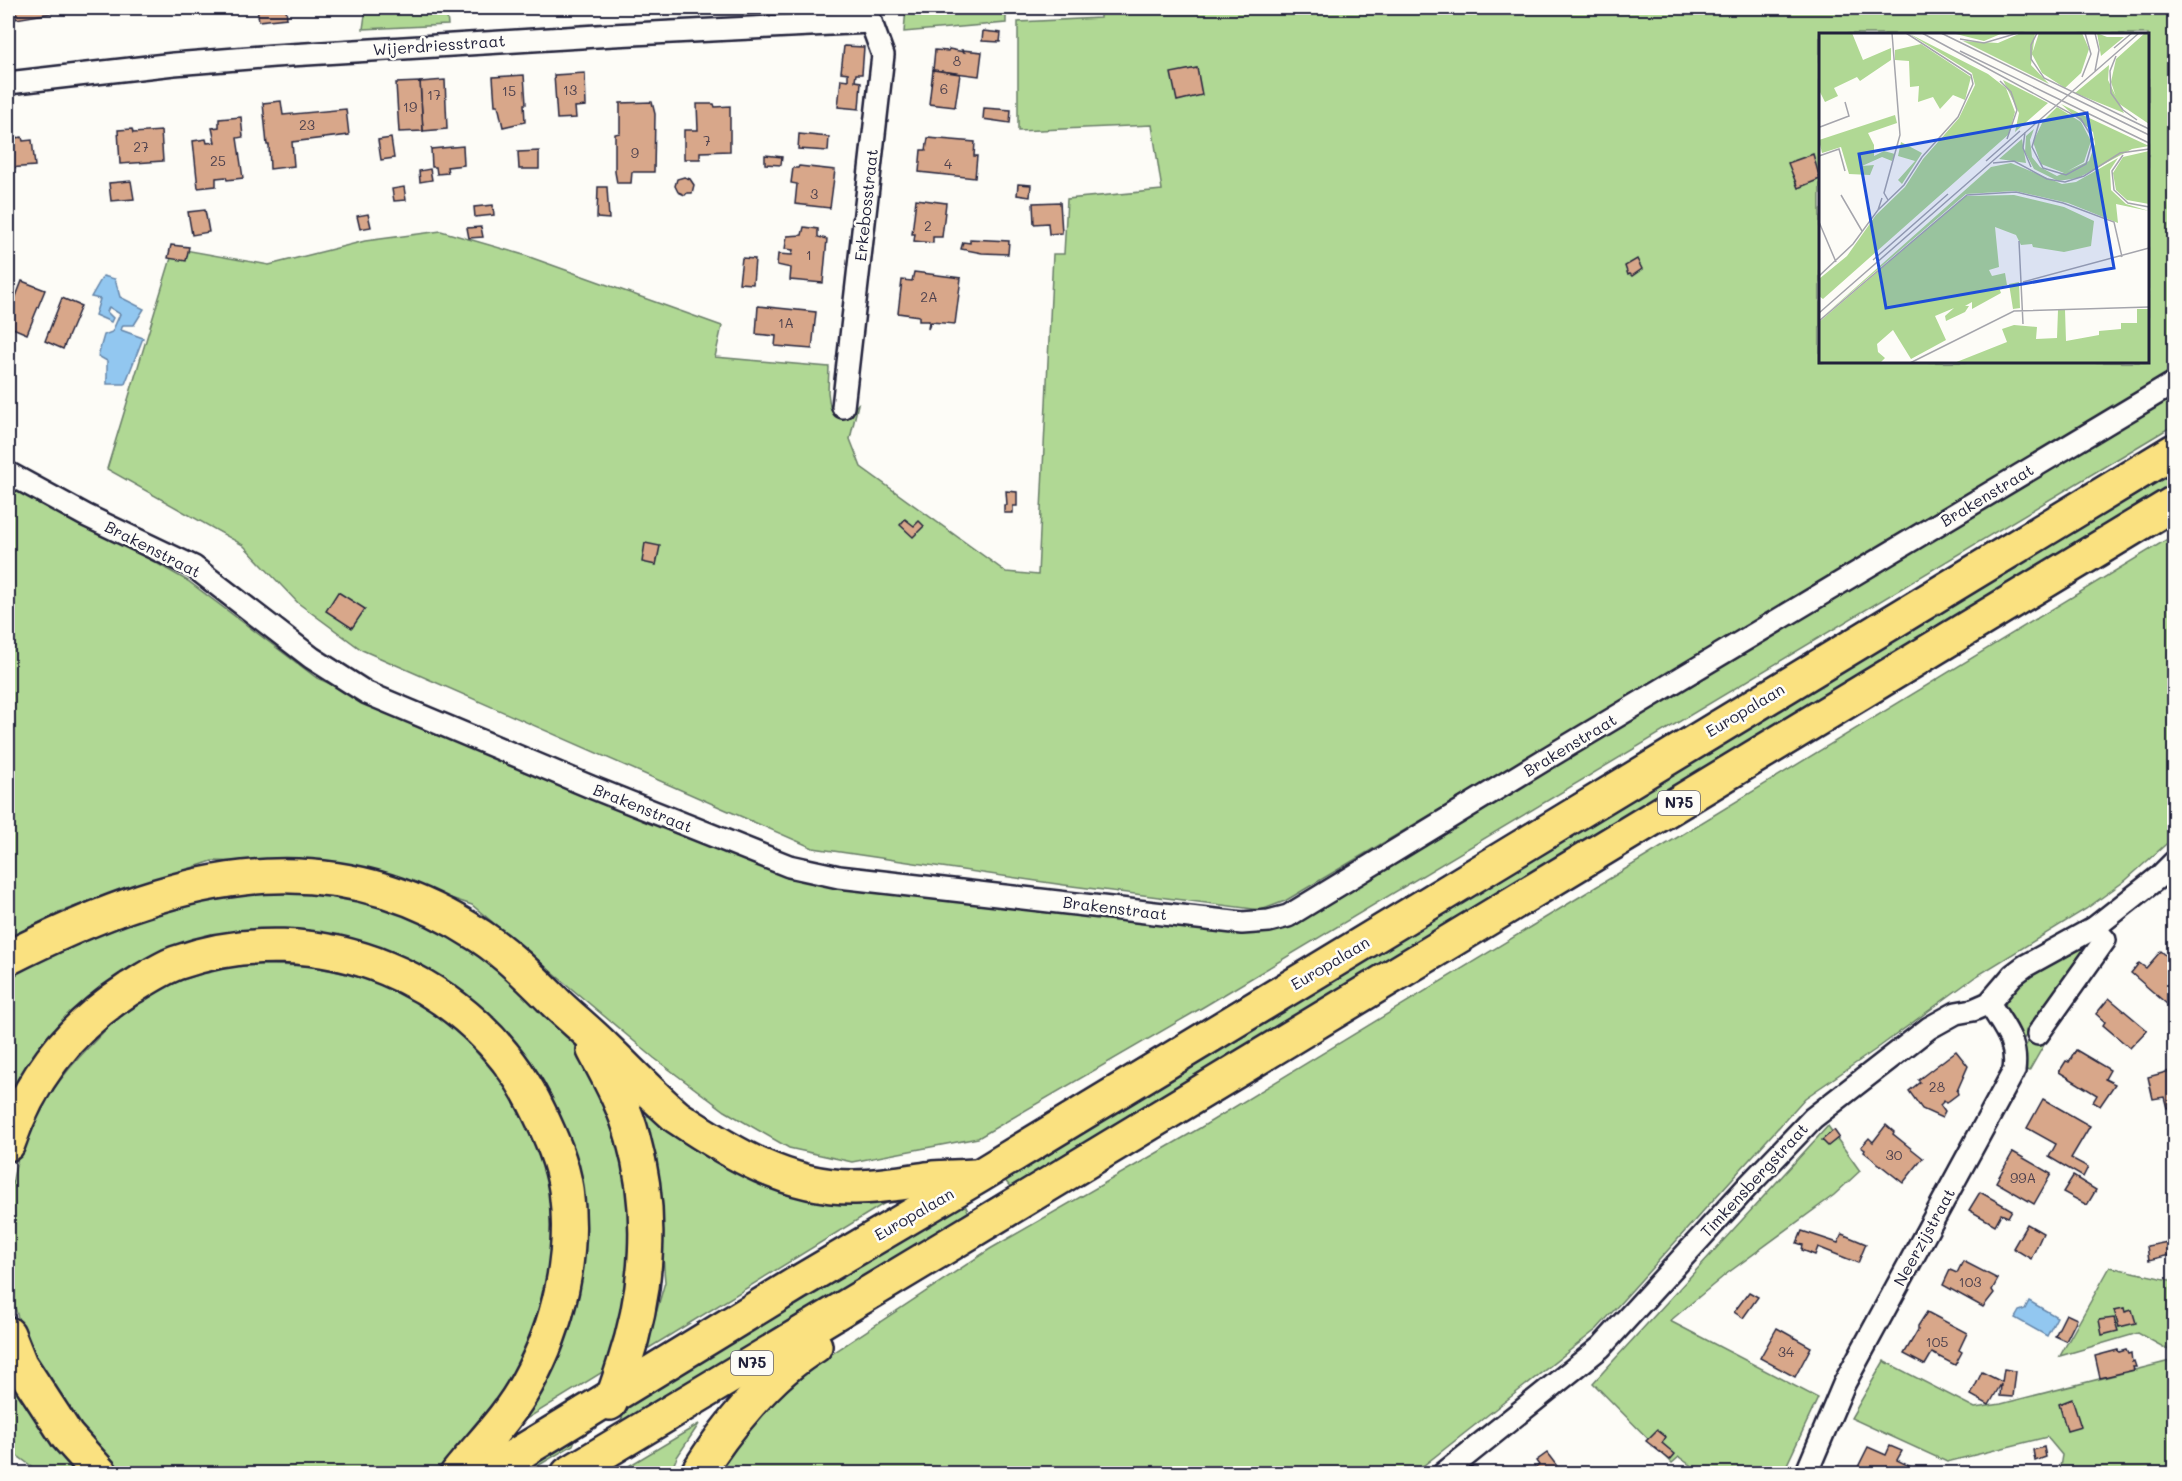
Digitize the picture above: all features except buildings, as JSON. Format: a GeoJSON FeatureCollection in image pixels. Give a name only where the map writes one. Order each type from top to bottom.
{"type":"FeatureCollection","features":[{"type":"Feature","properties":{"kind":"highway","name":"Europalaan"},"geometry":{"type":"LineString","coordinates":[[486,1473],[2175,452]]}},
{"type":"Feature","properties":{"kind":"highway","name":"N75"},"geometry":{"type":"LineString","coordinates":[[567,1473],[938,1252],[2175,503]]}},
{"type":"Feature","properties":{"kind":"highway"},"geometry":{"type":"LineString","coordinates":[[8,958],[126,906],[180,890],[240,877],[292,875],[342,880],[386,891],[437,911],[481,936],[517,965],[677,1117],[731,1151],[782,1175],[815,1184],[854,1187],[897,1184],[934,1178],[979,1176]]}},
{"type":"Feature","properties":{"kind":"highway"},"geometry":{"type":"LineString","coordinates":[[8,1144],[27,1095],[40,1074],[74,1032],[116,998],[173,964],[232,950],[294,947],[356,958],[411,978],[433,992],[497,1045],[529,1090],[561,1164],[566,1188],[569,1225],[562,1294],[540,1359],[527,1385],[500,1424],[458,1473]]}},
{"type":"Feature","properties":{"kind":"highway"},"geometry":{"type":"LineString","coordinates":[[561,1473],[599,1423],[614,1395],[634,1333],[646,1264],[643,1189],[633,1136],[620,1102],[581,1027]]}},
{"type":"Feature","properties":{"kind":"highway"},"geometry":{"type":"LineString","coordinates":[[697,1473],[727,1431],[782,1372],[808,1350],[889,1300],[938,1252]]}},
{"type":"Feature","properties":{"kind":"highway"},"geometry":{"type":"LineString","coordinates":[[8,1334],[20,1364],[67,1436],[101,1473]]}},
{"type":"Feature","properties":{"kind":"street","name":"Wijerdriesstraat"},"geometry":{"type":"LineString","coordinates":[[8,83],[174,64],[274,56],[876,15]]}},
{"type":"Feature","properties":{"kind":"street","name":"Erkebosstraat"},"geometry":{"type":"LineString","coordinates":[[843,407],[883,54],[876,15]]}},
{"type":"Feature","properties":{"kind":"street","name":"Brakenstraat"},"geometry":{"type":"LineString","coordinates":[[8,473],[85,515],[194,567],[312,658],[367,693],[581,783],[789,866],[840,877],[1242,922],[1269,921],[1288,916],[1549,757],[2175,383]]}},
{"type":"Feature","properties":{"kind":"street"},"geometry":{"type":"LineString","coordinates":[[1989,1003],[2013,975],[2094,928],[2175,862]]}},
{"type":"Feature","properties":{"kind":"street"},"geometry":{"type":"LineString","coordinates":[[2038,1034],[2105,940],[2094,928]]}},
{"type":"Feature","properties":{"kind":"street","name":"Timkensbergstraat"},"geometry":{"type":"LineString","coordinates":[[1443,1473],[1601,1347],[1813,1118],[1929,1028],[1956,1013],[1973,1010],[1989,1003]]}},
{"type":"Feature","properties":{"kind":"street","name":"Neerzijstraat"},"geometry":{"type":"LineString","coordinates":[[1806,1473],[1844,1384],[2014,1071],[2016,1055],[2012,1040],[1989,1003]]}},
{"type":"Feature","properties":{"kind":"green space"},"geometry":{"type":"Polygon","coordinates":[[[366,8],[446,8],[448,25],[363,29],[366,8]]]}},
{"type":"Feature","properties":{"kind":"green space"},"geometry":{"type":"Polygon","coordinates":[[[906,8],[1006,8],[1006,23],[904,32],[906,8]]]}},
{"type":"Feature","properties":{"kind":"green space"},"geometry":{"type":"Polygon","coordinates":[[[1100,8],[2174,8],[2174,374],[1285,901],[1261,910],[1064,885],[813,848],[362,650],[298,603],[243,545],[107,469],[174,248],[269,265],[365,241],[441,231],[524,255],[722,326],[715,357],[829,367],[830,407],[853,409],[858,404],[850,439],[861,467],[1006,572],[1038,575],[1053,254],[1064,254],[1067,199],[1162,190],[1152,125],[1018,131],[1018,22],[1100,18],[1100,8]]]}},
{"type":"Feature","properties":{"kind":"green space"},"geometry":{"type":"Polygon","coordinates":[[[2174,393],[2174,425],[1205,1006],[978,1138],[852,1162],[789,1148],[725,1111],[654,1058],[472,905],[345,864],[212,861],[59,912],[8,939],[8,479],[188,581],[317,678],[534,774],[795,877],[1257,931],[2174,393]]]}},
{"type":"Feature","properties":{"kind":"green space"},"geometry":{"type":"Polygon","coordinates":[[[2174,469],[2174,489],[1013,1190],[1002,1177],[2174,469]]]}},
{"type":"Feature","properties":{"kind":"green space"},"geometry":{"type":"Polygon","coordinates":[[[2174,535],[2174,837],[2126,880],[2086,909],[1975,977],[1805,1098],[1597,1329],[1414,1473],[717,1474],[758,1415],[821,1361],[990,1249],[1200,1128],[2174,535]]]}},
{"type":"Feature","properties":{"kind":"green space"},"geometry":{"type":"Polygon","coordinates":[[[288,889],[382,905],[431,921],[511,972],[582,1049],[629,1153],[635,1228],[616,1355],[601,1373],[515,1426],[577,1166],[562,1120],[546,1090],[524,1059],[422,971],[193,946],[135,964],[88,1000],[8,1104],[8,973],[184,899],[288,889]]]}},
{"type":"Feature","properties":{"kind":"green space"},"geometry":{"type":"Polygon","coordinates":[[[2077,948],[2082,949],[2082,955],[2023,1040],[2018,1027],[2006,1009],[2010,988],[2077,948]]]}},
{"type":"Feature","properties":{"kind":"green space"},"geometry":{"type":"Polygon","coordinates":[[[242,964],[309,966],[367,978],[414,999],[449,1021],[505,1085],[526,1122],[544,1164],[551,1200],[551,1250],[544,1306],[533,1338],[498,1402],[469,1439],[433,1473],[124,1473],[97,1448],[74,1418],[42,1370],[19,1321],[10,1278],[8,1253],[10,1202],[19,1154],[39,1111],[78,1059],[135,1004],[174,983],[242,964]]]}},
{"type":"Feature","properties":{"kind":"green space"},"geometry":{"type":"Polygon","coordinates":[[[2032,1035],[2045,1043],[2029,1071],[2024,1069],[2025,1047],[2032,1035]]]}},
{"type":"Feature","properties":{"kind":"green space"},"geometry":{"type":"Polygon","coordinates":[[[643,1116],[658,1116],[758,1179],[819,1202],[885,1203],[649,1348],[648,1342],[665,1282],[661,1229],[643,1116]]]}},
{"type":"Feature","properties":{"kind":"green space"},"geometry":{"type":"Polygon","coordinates":[[[1828,1126],[1860,1171],[1834,1195],[1725,1275],[1670,1321],[1818,1398],[1783,1473],[1701,1473],[1679,1457],[1672,1463],[1593,1383],[1828,1126]]]}},
{"type":"Feature","properties":{"kind":"green space"},"geometry":{"type":"Polygon","coordinates":[[[964,1203],[971,1217],[619,1428],[626,1405],[964,1203]]]}},
{"type":"Feature","properties":{"kind":"green space"},"geometry":{"type":"Polygon","coordinates":[[[2110,1267],[2174,1281],[2174,1353],[2138,1333],[2060,1356],[2110,1267]]]}},
{"type":"Feature","properties":{"kind":"green space"},"geometry":{"type":"Polygon","coordinates":[[[2174,1360],[2174,1473],[2059,1473],[2062,1455],[2047,1437],[1947,1462],[1851,1418],[1884,1361],[1975,1408],[2001,1404],[2174,1360]]]}},
{"type":"Feature","properties":{"kind":"green space"},"geometry":{"type":"Polygon","coordinates":[[[8,1374],[32,1415],[83,1473],[41,1473],[8,1449],[8,1374]]]}},
{"type":"Feature","properties":{"kind":"green space"},"geometry":{"type":"Polygon","coordinates":[[[699,1424],[677,1457],[670,1473],[617,1473],[699,1424]]]}},
{"type":"Feature","properties":{"kind":"green space"},"geometry":{"type":"Polygon","coordinates":[[[578,1432],[573,1445],[526,1473],[509,1474],[578,1432]]]}},
{"type":"Feature","properties":{"kind":"water"},"geometry":{"type":"Polygon","coordinates":[[[103,276],[115,279],[120,297],[144,309],[134,325],[123,325],[121,330],[143,338],[125,384],[107,384],[107,361],[98,356],[104,335],[112,332],[120,314],[109,307],[107,312],[113,318],[111,322],[95,315],[100,299],[91,297],[103,276]]]}},
{"type":"Feature","properties":{"kind":"water"},"geometry":{"type":"Polygon","coordinates":[[[2029,1301],[2057,1317],[2047,1336],[2015,1318],[2019,1311],[2025,1309],[2029,1301]]]}}]}
